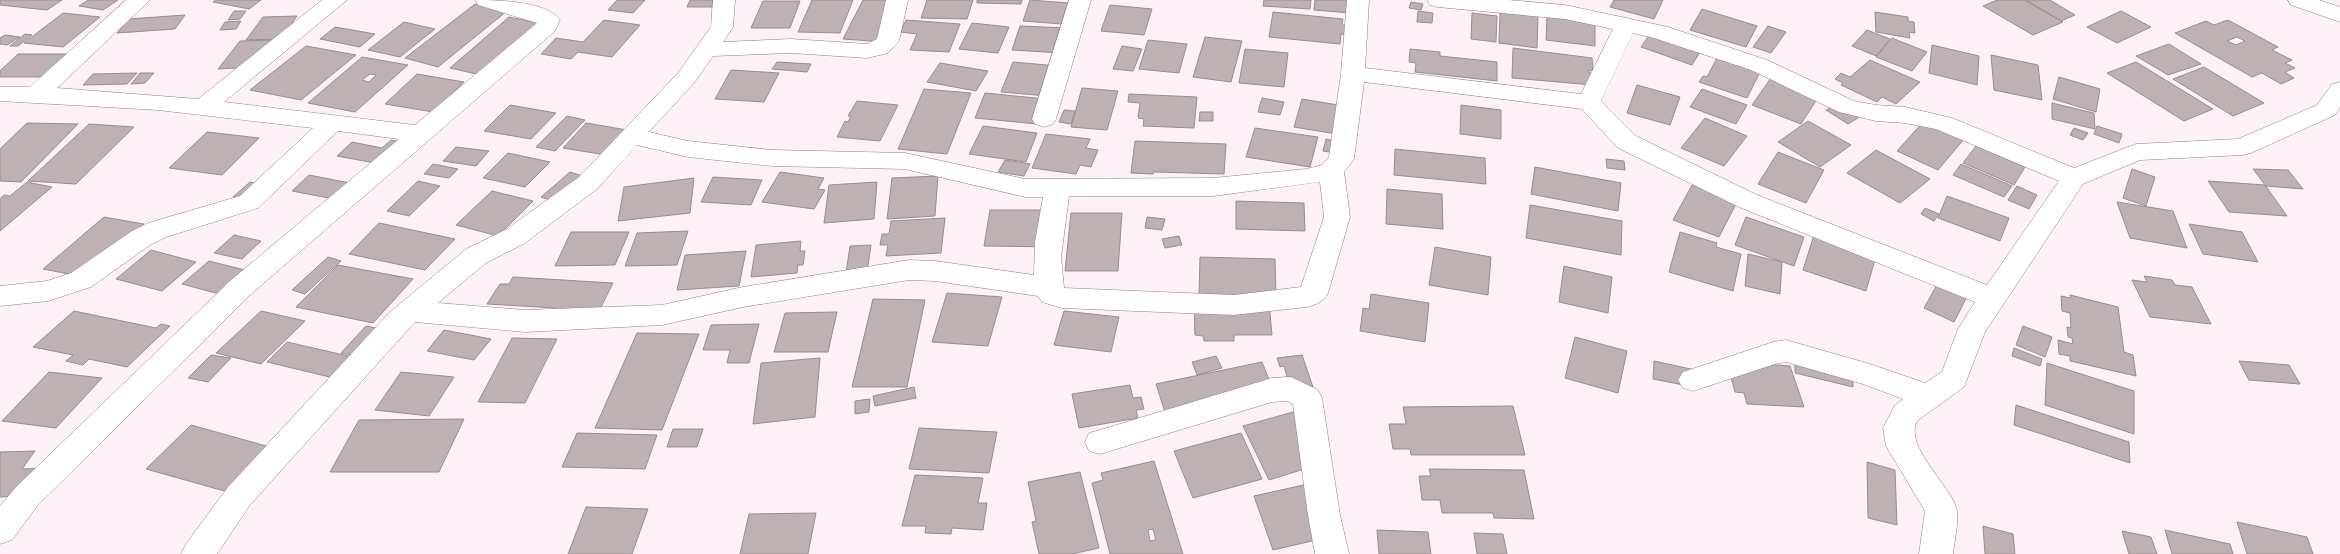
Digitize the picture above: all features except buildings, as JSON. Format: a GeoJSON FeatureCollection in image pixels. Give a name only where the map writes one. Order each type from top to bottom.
{"type":"FeatureCollection","features":[{"type":"Feature","properties":{"kind":"street"},"geometry":{"type":"LineString","coordinates":[[36,95],[139,0]]}},
{"type":"Feature","properties":{"kind":"street"},"geometry":{"type":"LineString","coordinates":[[204,106],[336,0]]}},
{"type":"Feature","properties":{"kind":"street"},"geometry":{"type":"LineString","coordinates":[[0,530],[27,496],[240,288],[547,26],[549,20],[542,16],[486,0]]}},
{"type":"Feature","properties":{"kind":"street"},"geometry":{"type":"LineString","coordinates":[[198,554],[238,496],[410,311],[476,256],[516,236],[588,183],[686,78],[722,27],[724,0]]}},
{"type":"Feature","properties":{"kind":"street"},"geometry":{"type":"LineString","coordinates":[[707,49],[791,46],[867,50],[880,48],[888,41],[897,0]]}},
{"type":"Feature","properties":{"kind":"street"},"geometry":{"type":"LineString","coordinates":[[1044,119],[1080,0]]}},
{"type":"Feature","properties":{"kind":"street"},"geometry":{"type":"LineString","coordinates":[[631,136],[688,149],[772,158],[905,161],[1025,188],[1213,187],[1306,177],[1331,171],[1341,159],[1353,74],[1358,0]]}},
{"type":"Feature","properties":{"kind":"street"},"geometry":{"type":"LineString","coordinates":[[1438,0],[1565,12],[1660,32],[1759,65],[1846,107],[1876,113],[1905,115],[1942,124],[2074,178]]}},
{"type":"Feature","properties":{"kind":"street"},"geometry":{"type":"LineString","coordinates":[[2299,0],[2340,15]]}},
{"type":"Feature","properties":{"kind":"street"},"geometry":{"type":"LineString","coordinates":[[1589,102],[1626,25]]}},
{"type":"Feature","properties":{"kind":"street"},"geometry":{"type":"LineString","coordinates":[[1353,74],[1589,102],[1627,142],[1653,155],[1748,201],[1993,298]]}},
{"type":"Feature","properties":{"kind":"street"},"geometry":{"type":"LineString","coordinates":[[1936,554],[1941,510],[1901,446],[1898,428],[1906,413],[1954,379],[1972,329],[2074,178],[2136,152],[2242,147],[2326,110],[2340,89]]}},
{"type":"Feature","properties":{"kind":"street"},"geometry":{"type":"LineString","coordinates":[[0,94],[204,106],[420,134]]}},
{"type":"Feature","properties":{"kind":"street"},"geometry":{"type":"LineString","coordinates":[[0,296],[48,291],[81,280],[141,238],[157,230],[249,202],[332,122]]}},
{"type":"Feature","properties":{"kind":"street"},"geometry":{"type":"LineString","coordinates":[[1057,188],[1049,240],[1049,287],[1052,294],[1062,298],[1166,300],[1234,305],[1311,296],[1314,293],[1337,217],[1331,171]]}},
{"type":"Feature","properties":{"kind":"street"},"geometry":{"type":"LineString","coordinates":[[410,311],[525,321],[662,315],[743,297],[910,270],[935,271],[1049,287]]}},
{"type":"Feature","properties":{"kind":"street"},"geometry":{"type":"LineString","coordinates":[[1693,380],[1773,353],[1786,351],[1870,375],[1929,397]]}},
{"type":"Feature","properties":{"kind":"street"},"geometry":{"type":"LineString","coordinates":[[1100,442],[1272,390],[1291,389],[1307,398],[1312,422],[1326,529],[1332,554]]}}]}
